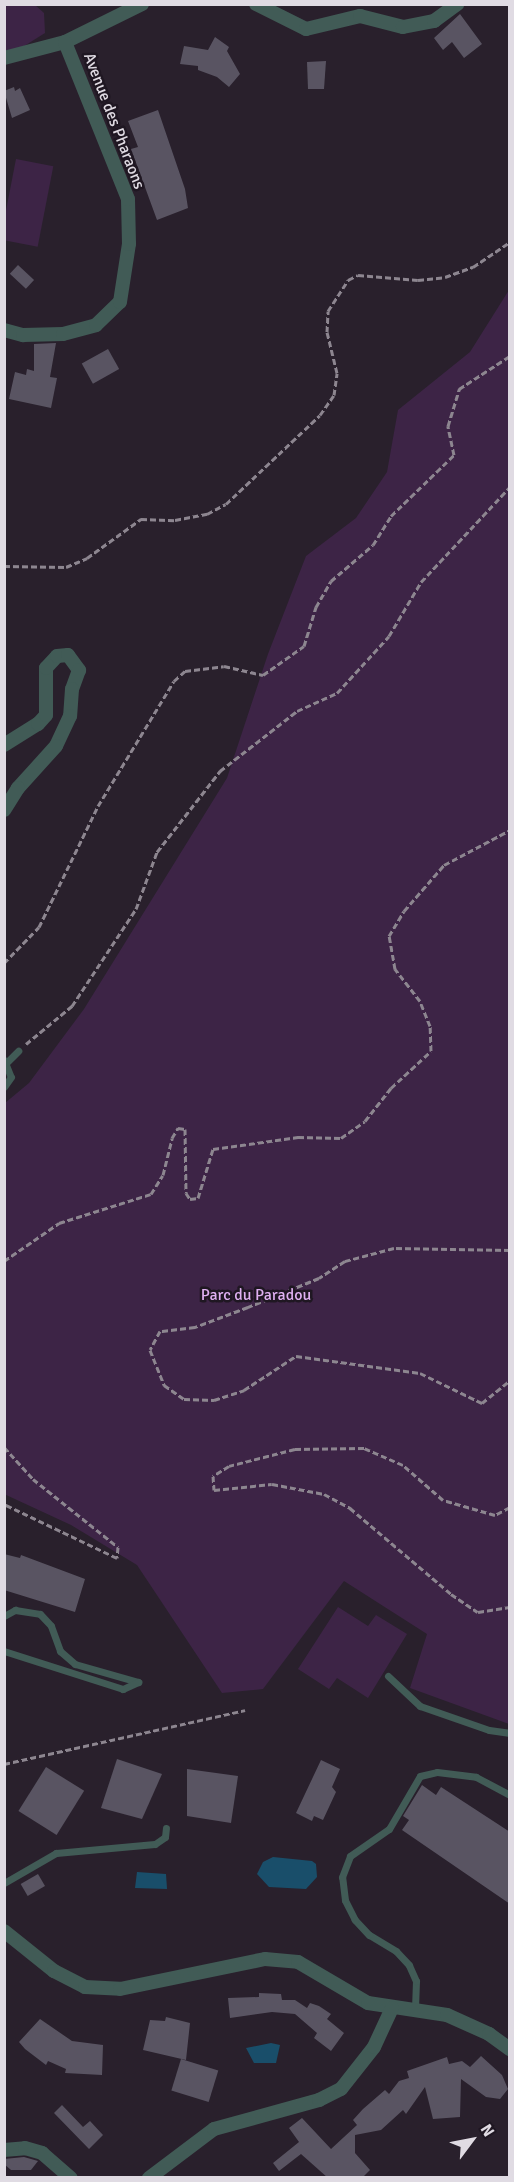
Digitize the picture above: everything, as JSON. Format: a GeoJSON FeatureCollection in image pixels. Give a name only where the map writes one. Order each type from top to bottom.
{"type":"FeatureCollection","features":[{"type":"Feature","properties":{"kind":"street"},"geometry":{"type":"LineString","coordinates":[[4,58],[65,42],[142,4]]}},
{"type":"Feature","properties":{"kind":"street"},"geometry":{"type":"LineString","coordinates":[[256,4],[306,29],[360,16],[403,27],[434,21],[457,4]]}},
{"type":"Feature","properties":{"kind":"street","name":"Avenue des Pharaons"},"geometry":{"type":"LineString","coordinates":[[4,330],[23,335],[63,334],[96,325],[120,302],[129,244],[128,199],[65,42]]}},
{"type":"Feature","properties":{"kind":"street"},"geometry":{"type":"LineString","coordinates":[[4,745],[38,724],[46,715],[46,668],[57,656],[68,655],[79,670],[72,689],[70,716],[56,746],[18,788],[4,810]]}},
{"type":"Feature","properties":{"kind":"street"},"geometry":{"type":"LineString","coordinates":[[4,1931],[54,1971],[85,1987],[120,1989],[265,1959],[298,1962],[368,2003],[447,2015],[489,2034],[510,2049]]}},
{"type":"Feature","properties":{"kind":"street"},"geometry":{"type":"LineString","coordinates":[[149,2178],[214,2129],[319,2100],[341,2089],[374,2047],[392,2008]]}},
{"type":"Feature","properties":{"kind":"street"},"geometry":{"type":"LineString","coordinates":[[4,2150],[25,2148],[42,2153],[71,2178]]}},
{"type":"Feature","properties":{"kind":"lane"},"geometry":{"type":"LineString","coordinates":[[4,1087],[11,1077],[6,1061],[18,1051]]}},
{"type":"Feature","properties":{"kind":"lane"},"geometry":{"type":"LineString","coordinates":[[4,1616],[15,1610],[40,1614],[51,1626],[60,1651],[75,1664],[138,1683],[123,1689],[4,1651]]}},
{"type":"Feature","properties":{"kind":"lane"},"geometry":{"type":"LineString","coordinates":[[388,1676],[420,1706],[489,1730],[510,1733]]}},
{"type":"Feature","properties":{"kind":"lane"},"geometry":{"type":"LineString","coordinates":[[415,2009],[416,1981],[409,1965],[396,1951],[369,1935],[356,1920],[345,1900],[342,1876],[350,1856],[389,1829],[420,1776],[437,1772],[476,1778],[510,1795]]}},
{"type":"Feature","properties":{"kind":"lane"},"geometry":{"type":"LineString","coordinates":[[4,1883],[56,1853],[155,1844],[165,1837],[165,1828]]}},
{"type":"Feature","properties":{"kind":"path"},"geometry":{"type":"LineString","coordinates":[[4,566],[66,567],[87,558],[141,519],[175,520],[207,514],[226,504],[320,415],[334,395],[337,373],[327,332],[328,311],[348,280],[358,275],[418,280],[445,277],[473,267],[510,242]]}},
{"type":"Feature","properties":{"kind":"path"},"geometry":{"type":"LineString","coordinates":[[4,963],[39,927],[98,806],[174,681],[184,671],[224,666],[263,675],[304,646],[316,607],[331,581],[373,545],[391,516],[454,455],[448,426],[459,389],[510,356]]}},
{"type":"Feature","properties":{"kind":"path"},"geometry":{"type":"LineString","coordinates":[[18,1051],[72,1006],[136,909],[157,852],[220,771],[297,711],[337,693],[389,636],[421,582],[510,487]]}},
{"type":"Feature","properties":{"kind":"path"},"geometry":{"type":"LineString","coordinates":[[4,1261],[59,1223],[151,1194],[163,1176],[171,1138],[178,1128],[185,1129],[186,1193],[190,1199],[198,1198],[213,1149],[298,1137],[341,1138],[365,1121],[392,1088],[430,1051],[430,1026],[420,1001],[395,969],[389,936],[404,911],[444,864],[510,830]]}},
{"type":"Feature","properties":{"kind":"path"},"geometry":{"type":"LineString","coordinates":[[510,1250],[394,1248],[345,1261],[319,1278],[248,1307],[195,1326],[160,1331],[150,1350],[164,1385],[184,1399],[214,1400],[244,1390],[296,1356],[420,1373],[482,1403],[510,1380]]}},
{"type":"Feature","properties":{"kind":"path"},"geometry":{"type":"LineString","coordinates":[[4,1447],[33,1479],[118,1547],[117,1558],[4,1504]]}},
{"type":"Feature","properties":{"kind":"path"},"geometry":{"type":"LineString","coordinates":[[510,1507],[495,1515],[443,1500],[403,1465],[364,1448],[296,1449],[229,1466],[213,1476],[214,1490],[272,1484],[324,1494],[350,1508],[451,1594],[478,1612],[510,1607]]}},
{"type":"Feature","properties":{"kind":"path"},"geometry":{"type":"LineString","coordinates":[[4,1764],[245,1710]]}},
{"type":"Feature","properties":{"kind":"green space"},"geometry":{"type":"Polygon","coordinates":[[[5,5],[35,5],[44,13],[45,33],[5,58],[5,5]]]}},
{"type":"Feature","properties":{"kind":"green space"},"geometry":{"type":"Polygon","coordinates":[[[16,159],[53,166],[38,247],[4,240],[4,221],[16,159]]]}},
{"type":"Feature","properties":{"kind":"green space","name":"Parc du Paradou"},"geometry":{"type":"Polygon","coordinates":[[[509,290],[509,1724],[410,1688],[427,1634],[344,1581],[263,1689],[222,1693],[137,1565],[71,1525],[4,1494],[5,1103],[29,1083],[84,1009],[227,778],[268,654],[306,556],[356,518],[387,472],[398,410],[470,352],[509,290]]]}},
{"type":"Feature","properties":{"kind":"green space"},"geometry":{"type":"Polygon","coordinates":[[[338,1607],[368,1626],[376,1615],[407,1634],[368,1698],[337,1678],[329,1689],[298,1669],[338,1607]]]}},
{"type":"Feature","properties":{"kind":"water"},"geometry":{"type":"Polygon","coordinates":[[[273,1857],[312,1861],[316,1864],[317,1877],[306,1889],[269,1887],[257,1874],[263,1862],[273,1857]]]}},
{"type":"Feature","properties":{"kind":"water"},"geometry":{"type":"Polygon","coordinates":[[[137,1872],[166,1874],[167,1889],[135,1888],[137,1872]]]}},
{"type":"Feature","properties":{"kind":"water"},"geometry":{"type":"Polygon","coordinates":[[[271,2043],[280,2045],[276,2063],[254,2063],[246,2048],[271,2043]]]}},
{"type":"Feature","properties":{"kind":"building"},"geometry":{"type":"Polygon","coordinates":[[[460,14],[482,44],[464,58],[452,42],[443,50],[434,38],[460,14]]]}},
{"type":"Feature","properties":{"kind":"building"},"geometry":{"type":"Polygon","coordinates":[[[215,37],[229,47],[227,51],[240,74],[229,87],[217,77],[198,70],[198,66],[180,64],[184,46],[208,50],[215,37]]]}},
{"type":"Feature","properties":{"kind":"building"},"geometry":{"type":"Polygon","coordinates":[[[326,61],[324,89],[308,89],[307,62],[326,61]]]}},
{"type":"Feature","properties":{"kind":"building"},"geometry":{"type":"Polygon","coordinates":[[[14,87],[15,91],[20,88],[30,110],[12,118],[4,91],[14,87]]]}},
{"type":"Feature","properties":{"kind":"building"},"geometry":{"type":"Polygon","coordinates":[[[158,110],[185,189],[188,208],[157,220],[131,149],[138,147],[128,121],[158,110]]]}},
{"type":"Feature","properties":{"kind":"building"},"geometry":{"type":"Polygon","coordinates":[[[18,265],[34,280],[26,289],[10,274],[18,265]]]}},
{"type":"Feature","properties":{"kind":"building"},"geometry":{"type":"Polygon","coordinates":[[[56,343],[50,377],[57,378],[51,408],[9,399],[15,372],[26,375],[27,369],[34,371],[34,344],[56,343]]]}},
{"type":"Feature","properties":{"kind":"building"},"geometry":{"type":"Polygon","coordinates":[[[108,349],[119,369],[93,384],[82,364],[108,349]]]}},
{"type":"Feature","properties":{"kind":"building"},"geometry":{"type":"Polygon","coordinates":[[[4,1554],[20,1558],[21,1555],[85,1579],[75,1612],[4,1590],[4,1554]]]}},
{"type":"Feature","properties":{"kind":"building"},"geometry":{"type":"Polygon","coordinates":[[[117,1759],[162,1774],[142,1819],[101,1808],[117,1759]]]}},
{"type":"Feature","properties":{"kind":"building"},"geometry":{"type":"Polygon","coordinates":[[[321,1760],[340,1769],[332,1787],[336,1792],[323,1820],[314,1816],[312,1821],[296,1813],[321,1760]]]}},
{"type":"Feature","properties":{"kind":"building"},"geometry":{"type":"Polygon","coordinates":[[[46,1767],[84,1791],[57,1835],[18,1811],[46,1767]]]}},
{"type":"Feature","properties":{"kind":"building"},"geometry":{"type":"Polygon","coordinates":[[[187,1769],[238,1776],[231,1823],[187,1816],[187,1769]]]}},
{"type":"Feature","properties":{"kind":"building"},"geometry":{"type":"Polygon","coordinates":[[[422,1785],[436,1795],[441,1787],[510,1832],[510,1904],[402,1830],[409,1820],[403,1816],[422,1785]]]}},
{"type":"Feature","properties":{"kind":"building"},"geometry":{"type":"Polygon","coordinates":[[[38,1874],[45,1886],[28,1896],[21,1884],[38,1874]]]}},
{"type":"Feature","properties":{"kind":"building"},"geometry":{"type":"Polygon","coordinates":[[[259,1993],[281,1994],[282,2000],[295,2000],[307,2008],[310,2003],[319,2006],[331,2014],[327,2019],[344,2033],[331,2051],[314,2038],[317,2033],[295,2014],[272,2012],[230,2018],[228,1998],[259,1997],[259,1993]]]}},
{"type":"Feature","properties":{"kind":"building"},"geometry":{"type":"Polygon","coordinates":[[[166,2017],[190,2023],[186,2060],[143,2050],[150,2020],[165,2021],[166,2017]]]}},
{"type":"Feature","properties":{"kind":"building"},"geometry":{"type":"Polygon","coordinates":[[[40,2019],[72,2041],[103,2045],[102,2075],[65,2073],[66,2069],[48,2061],[46,2065],[25,2049],[19,2042],[40,2019]]]}},
{"type":"Feature","properties":{"kind":"building"},"geometry":{"type":"Polygon","coordinates":[[[481,2056],[502,2075],[508,2089],[500,2099],[486,2097],[461,2079],[460,2117],[433,2119],[425,2087],[406,2114],[403,2110],[381,2130],[355,2135],[355,2153],[370,2170],[362,2178],[328,2178],[301,2154],[279,2171],[273,2163],[299,2142],[289,2128],[302,2118],[331,2149],[357,2125],[353,2120],[363,2109],[385,2090],[389,2094],[399,2081],[409,2078],[407,2071],[447,2057],[449,2064],[462,2061],[470,2067],[481,2056]]]}},
{"type":"Feature","properties":{"kind":"building"},"geometry":{"type":"Polygon","coordinates":[[[181,2059],[218,2070],[209,2102],[171,2091],[181,2059]]]}},
{"type":"Feature","properties":{"kind":"building"},"geometry":{"type":"Polygon","coordinates":[[[62,2105],[83,2127],[90,2121],[103,2135],[89,2149],[54,2113],[62,2105]]]}},
{"type":"Feature","properties":{"kind":"building"},"geometry":{"type":"Polygon","coordinates":[[[24,2157],[38,2161],[31,2170],[11,2170],[4,2164],[4,2159],[24,2157]]]}}]}
